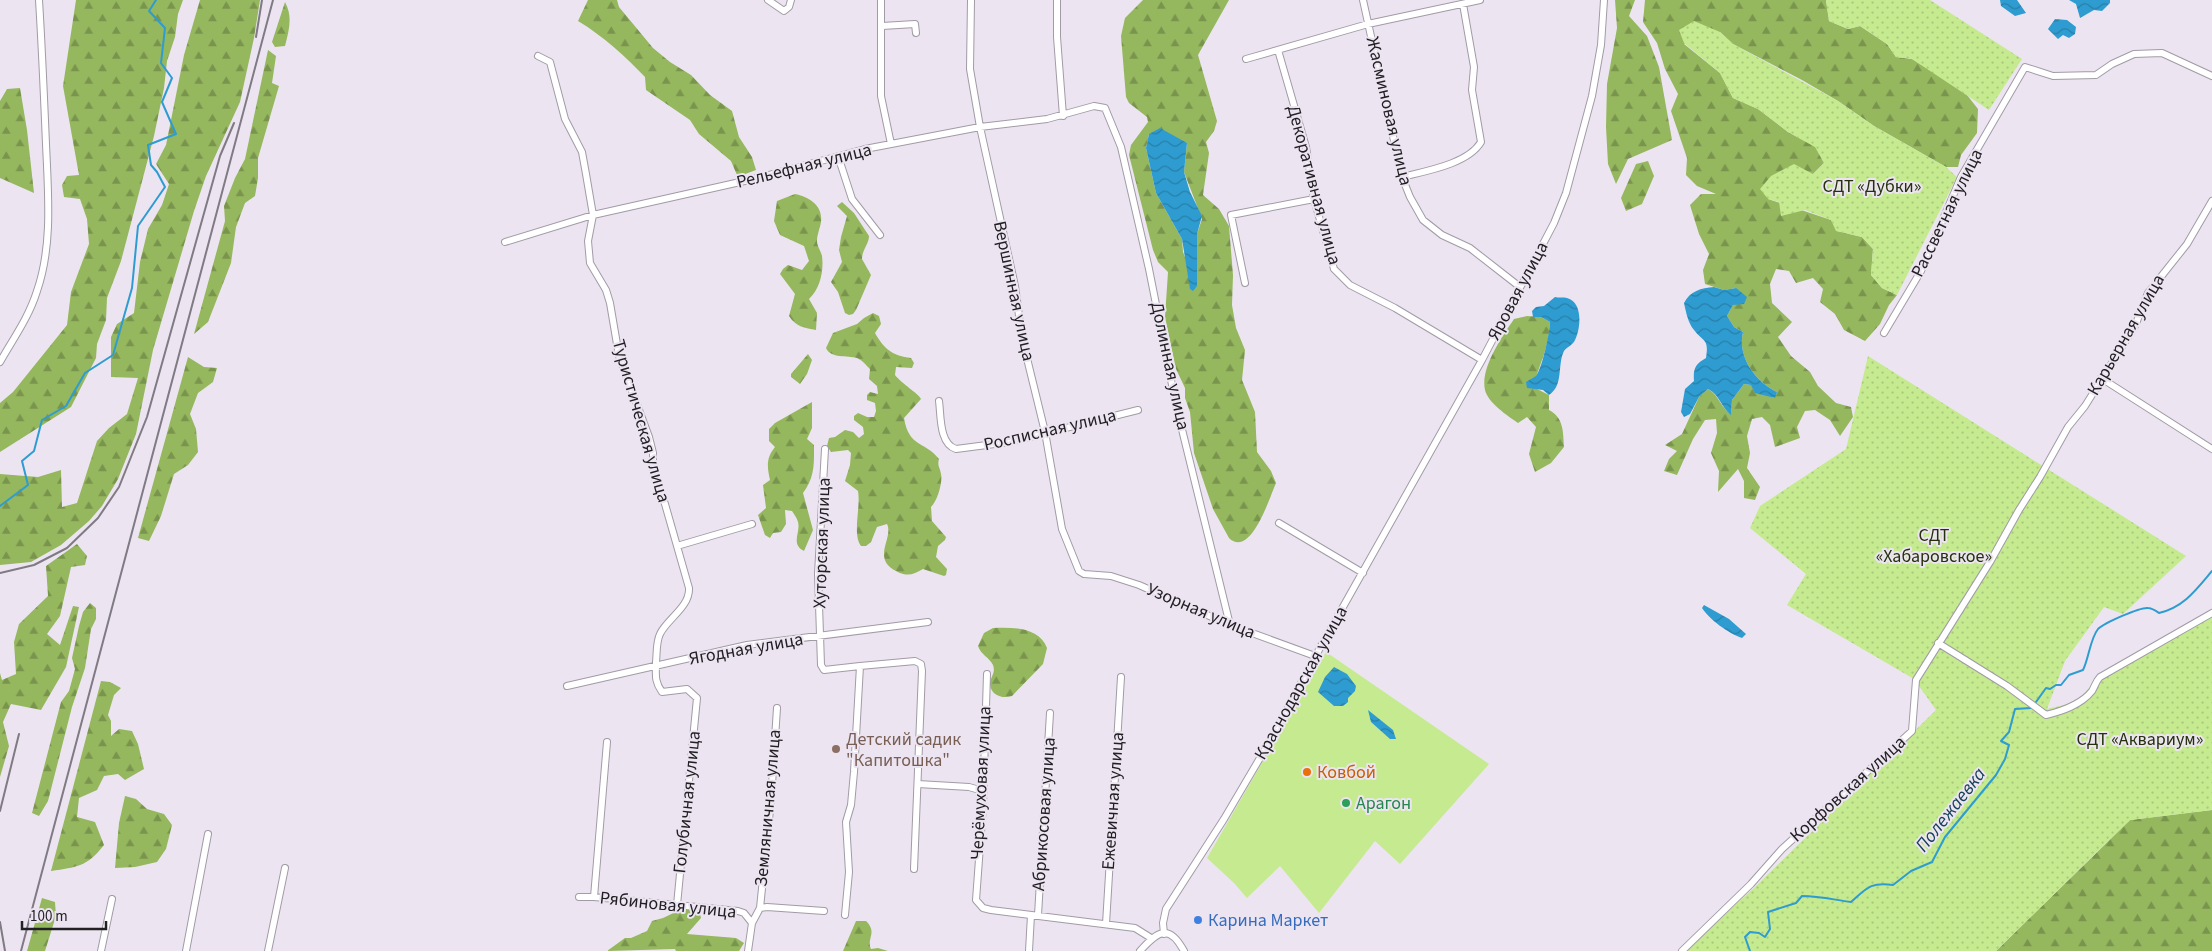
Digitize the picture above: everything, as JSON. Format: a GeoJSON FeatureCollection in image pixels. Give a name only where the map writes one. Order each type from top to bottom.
{"type":"FeatureCollection","features":[{"type":"Feature","properties":{"kind":"street"},"geometry":{"type":"LineString","coordinates":[[0,362],[27,316],[37,292],[47,241],[48,189],[39,0]]}},
{"type":"Feature","properties":{"kind":"street"},"geometry":{"type":"LineString","coordinates":[[768,0],[784,11],[789,7],[791,0]]}},
{"type":"Feature","properties":{"kind":"street"},"geometry":{"type":"LineString","coordinates":[[881,0],[881,96],[891,144]]}},
{"type":"Feature","properties":{"kind":"street","name":"Вершинная улица"},"geometry":{"type":"LineString","coordinates":[[971,0],[970,69],[980,127],[1015,286],[1022,338],[1045,432],[1062,529],[1075,563],[1079,571],[1084,574]]}},
{"type":"Feature","properties":{"kind":"street"},"geometry":{"type":"LineString","coordinates":[[1057,0],[1057,37],[1063,116]]}},
{"type":"Feature","properties":{"kind":"street","name":"Жасминовая улица"},"geometry":{"type":"LineString","coordinates":[[1363,0],[1402,177],[1410,197],[1423,220],[1442,234],[1470,248],[1520,287]]}},
{"type":"Feature","properties":{"kind":"street"},"geometry":{"type":"LineString","coordinates":[[1246,59],[1368,24],[1480,0]]}},
{"type":"Feature","properties":{"kind":"street","name":"Яровая улица"},"geometry":{"type":"LineString","coordinates":[[1441,432],[1482,360],[1554,224],[1566,193],[1592,96],[1601,46],[1604,0]]}},
{"type":"Feature","properties":{"kind":"street"},"geometry":{"type":"LineString","coordinates":[[1402,177],[1438,168],[1477,149],[1481,142],[1474,100],[1474,67],[1460,3]]}},
{"type":"Feature","properties":{"kind":"street"},"geometry":{"type":"LineString","coordinates":[[882,26],[915,24],[916,33]]}},
{"type":"Feature","properties":{"kind":"street","name":"Декоративная улица"},"geometry":{"type":"LineString","coordinates":[[1278,50],[1307,153],[1314,198],[1333,266],[1340,277],[1350,285],[1394,308],[1482,360]]}},
{"type":"Feature","properties":{"kind":"street","name":"Рассветная улица"},"geometry":{"type":"LineString","coordinates":[[1884,333],[1921,271],[1961,176],[2025,67],[2054,76],[2096,75],[2112,64],[2134,54],[2162,52],[2212,76]]}},
{"type":"Feature","properties":{"kind":"street","name":"Туристическая улица"},"geometry":{"type":"LineString","coordinates":[[538,56],[550,62],[565,119],[582,152],[593,215],[588,241],[590,263],[606,290],[610,303],[619,356],[649,437],[653,453],[652,473],[665,504],[689,592],[675,616],[660,633],[656,681],[662,692],[687,688],[697,698]]}},
{"type":"Feature","properties":{"kind":"street","name":"Рельефная улица"},"geometry":{"type":"LineString","coordinates":[[504,242],[593,215],[749,180],[891,144],[980,127],[1063,116],[1094,106],[1105,108]]}},
{"type":"Feature","properties":{"kind":"street","name":"Долинная улица"},"geometry":{"type":"LineString","coordinates":[[1105,108],[1121,147],[1149,269],[1176,405],[1230,626]]}},
{"type":"Feature","properties":{"kind":"street"},"geometry":{"type":"LineString","coordinates":[[838,156],[852,199],[880,235]]}},
{"type":"Feature","properties":{"kind":"street"},"geometry":{"type":"LineString","coordinates":[[1246,283],[1231,215],[1314,198]]}},
{"type":"Feature","properties":{"kind":"street","name":"Карьерная улица"},"geometry":{"type":"LineString","coordinates":[[2058,445],[2135,326],[2148,294],[2187,244],[2212,201]]}},
{"type":"Feature","properties":{"kind":"street"},"geometry":{"type":"LineString","coordinates":[[2101,378],[2212,449]]}},
{"type":"Feature","properties":{"kind":"street","name":"Росписная улица"},"geometry":{"type":"LineString","coordinates":[[938,401],[944,438],[951,447],[956,449],[1000,444],[1138,410]]}},
{"type":"Feature","properties":{"kind":"street","name":"Краснодарская улица"},"geometry":{"type":"LineString","coordinates":[[1164,934],[1163,922],[1166,909],[1224,819],[1270,741],[1315,656],[1441,432]]}},
{"type":"Feature","properties":{"kind":"street","name":"Корфовская улица"},"geometry":{"type":"LineString","coordinates":[[1682,951],[1751,884],[1782,849],[1912,731],[1916,680],[1990,562],[2058,445]]}},
{"type":"Feature","properties":{"kind":"street","name":"Хуторская улица"},"geometry":{"type":"LineString","coordinates":[[825,449],[818,574],[822,670],[860,666]]}},
{"type":"Feature","properties":{"kind":"street"},"geometry":{"type":"LineString","coordinates":[[1280,523],[1363,573]]}},
{"type":"Feature","properties":{"kind":"street"},"geometry":{"type":"LineString","coordinates":[[677,546],[752,524]]}},
{"type":"Feature","properties":{"kind":"street","name":"Узорная улица"},"geometry":{"type":"LineString","coordinates":[[1084,574],[1111,576],[1138,585],[1230,626],[1315,656]]}},
{"type":"Feature","properties":{"kind":"street"},"geometry":{"type":"LineString","coordinates":[[1938,643],[2007,686],[2046,714],[2059,712],[2073,706],[2091,692],[2100,677],[2212,613]]}},
{"type":"Feature","properties":{"kind":"street","name":"Ягодная улица"},"geometry":{"type":"LineString","coordinates":[[566,686],[748,645],[928,622]]}},
{"type":"Feature","properties":{"kind":"street"},"geometry":{"type":"LineString","coordinates":[[845,915],[849,872],[846,822],[853,780],[860,666],[915,661],[921,664],[914,869]]}},
{"type":"Feature","properties":{"kind":"street","name":"Черёмуховая улица"},"geometry":{"type":"LineString","coordinates":[[987,674],[983,791],[976,900],[983,908],[1034,915]]}},
{"type":"Feature","properties":{"kind":"street","name":"Ежевичная улица"},"geometry":{"type":"LineString","coordinates":[[1106,924],[1121,677]]}},
{"type":"Feature","properties":{"kind":"street","name":"Голубичная улица"},"geometry":{"type":"LineString","coordinates":[[677,905],[697,698]]}},
{"type":"Feature","properties":{"kind":"street","name":"Земляничная улица"},"geometry":{"type":"LineString","coordinates":[[760,908],[771,800],[777,708]]}},
{"type":"Feature","properties":{"kind":"street","name":"Абрикосовая улица"},"geometry":{"type":"LineString","coordinates":[[1029,951],[1034,915],[1050,713]]}},
{"type":"Feature","properties":{"kind":"street"},"geometry":{"type":"LineString","coordinates":[[594,897],[607,742]]}},
{"type":"Feature","properties":{"kind":"street"},"geometry":{"type":"LineString","coordinates":[[918,784],[969,787],[983,791]]}},
{"type":"Feature","properties":{"kind":"street"},"geometry":{"type":"LineString","coordinates":[[186,951],[208,834]]}},
{"type":"Feature","properties":{"kind":"street"},"geometry":{"type":"LineString","coordinates":[[268,951],[285,868]]}},
{"type":"Feature","properties":{"kind":"street","name":"Рябиновая улица"},"geometry":{"type":"LineString","coordinates":[[579,897],[738,911],[744,913],[752,923]]}},
{"type":"Feature","properties":{"kind":"street"},"geometry":{"type":"LineString","coordinates":[[101,951],[112,899]]}},
{"type":"Feature","properties":{"kind":"street"},"geometry":{"type":"LineString","coordinates":[[748,951],[752,923],[760,908],[767,906],[824,911]]}},
{"type":"Feature","properties":{"kind":"street"},"geometry":{"type":"LineString","coordinates":[[1034,915],[1135,928],[1151,938]]}},
{"type":"Feature","properties":{"kind":"street"},"geometry":{"type":"LineString","coordinates":[[1140,951],[1151,938],[1169,933],[1177,937],[1184,951]]}},
{"type":"Feature","properties":{"kind":"green space"},"geometry":{"type":"Polygon","coordinates":[[[76,0],[183,0],[178,14],[175,37],[167,61],[164,88],[154,136],[121,261],[107,298],[106,320],[97,344],[96,358],[71,407],[0,452],[0,403],[13,392],[67,325],[71,292],[89,244],[87,219],[80,199],[64,197],[62,185],[67,176],[79,175],[63,86],[76,0]]]}},
{"type":"Feature","properties":{"kind":"green space"},"geometry":{"type":"Polygon","coordinates":[[[200,0],[260,0],[240,102],[206,176],[194,211],[153,350],[136,434],[118,479],[102,506],[89,521],[61,545],[31,562],[0,565],[0,474],[38,477],[61,470],[62,507],[77,503],[97,441],[109,428],[127,414],[138,378],[111,377],[111,337],[117,324],[134,313],[140,262],[148,229],[162,205],[169,184],[156,164],[166,145],[184,55],[200,0]]]}},
{"type":"Feature","properties":{"kind":"green space"},"geometry":{"type":"Polygon","coordinates":[[[588,0],[617,0],[619,7],[653,48],[670,62],[691,75],[710,95],[732,111],[739,137],[752,157],[756,170],[740,176],[737,175],[731,161],[699,134],[690,120],[646,90],[645,77],[622,54],[578,21],[588,0]]]}},
{"type":"Feature","properties":{"kind":"green space"},"geometry":{"type":"Polygon","coordinates":[[[1143,0],[1229,0],[1198,55],[1217,121],[1214,131],[1206,142],[1209,153],[1203,195],[1219,209],[1229,226],[1233,275],[1232,305],[1236,328],[1245,350],[1242,380],[1255,412],[1257,452],[1271,471],[1276,483],[1264,512],[1252,533],[1245,540],[1237,542],[1229,538],[1213,509],[1194,453],[1190,412],[1185,398],[1185,388],[1176,369],[1165,317],[1168,272],[1158,262],[1153,250],[1129,155],[1131,145],[1148,122],[1147,117],[1129,103],[1126,97],[1121,36],[1125,18],[1143,0]],[[1149,134],[1146,148],[1156,193],[1182,239],[1183,252],[1197,286],[1197,234],[1202,219],[1184,172],[1187,143],[1149,134]]]}},
{"type":"Feature","properties":{"kind":"green space"},"geometry":{"type":"Polygon","coordinates":[[[1615,0],[1635,0],[1629,16],[1647,36],[1659,67],[1672,140],[1628,159],[1616,184],[1608,164],[1606,127],[1607,84],[1617,28],[1615,0]]]}},
{"type":"Feature","properties":{"kind":"green space"},"geometry":{"type":"Polygon","coordinates":[[[1645,0],[1826,0],[1829,21],[1848,29],[1860,26],[1887,44],[1896,57],[1912,59],[1967,95],[1978,109],[1977,133],[1961,155],[1958,167],[1946,167],[1874,126],[1838,101],[1802,80],[1733,44],[1720,32],[1684,44],[1720,73],[1733,98],[1758,109],[1788,132],[1816,147],[1824,163],[1813,174],[1768,199],[1831,220],[1837,231],[1862,237],[1873,249],[1871,275],[1882,288],[1897,295],[1889,305],[1880,324],[1865,341],[1844,330],[1835,314],[1820,302],[1823,289],[1813,278],[1796,283],[1789,271],[1776,269],[1770,284],[1772,303],[1792,322],[1778,337],[1791,356],[1810,372],[1818,386],[1836,403],[1851,407],[1853,417],[1840,436],[1830,420],[1815,410],[1805,411],[1797,427],[1800,438],[1775,447],[1770,425],[1762,417],[1752,419],[1747,436],[1750,453],[1747,468],[1760,487],[1755,500],[1744,498],[1744,481],[1738,469],[1718,492],[1719,471],[1711,453],[1717,433],[1716,419],[1705,420],[1693,439],[1677,475],[1664,471],[1669,459],[1677,451],[1665,445],[1682,434],[1699,397],[1708,389],[1715,394],[1724,408],[1731,414],[1732,400],[1744,384],[1751,385],[1774,398],[1777,392],[1769,388],[1755,375],[1745,359],[1742,341],[1743,332],[1734,327],[1727,316],[1733,305],[1736,288],[1724,290],[1705,284],[1703,270],[1709,254],[1699,234],[1690,205],[1701,194],[1716,194],[1697,186],[1686,175],[1687,158],[1671,111],[1678,94],[1665,69],[1657,43],[1643,22],[1645,0]]]}},
{"type":"Feature","properties":{"kind":"green space"},"geometry":{"type":"Polygon","coordinates":[[[1826,0],[1930,0],[2022,59],[1989,110],[1912,59],[1896,57],[1887,44],[1860,26],[1848,29],[1829,21],[1826,0]]]}},
{"type":"Feature","properties":{"kind":"green space"},"geometry":{"type":"Polygon","coordinates":[[[285,2],[290,18],[288,34],[285,46],[275,47],[272,42],[285,2]]]}},
{"type":"Feature","properties":{"kind":"green space","name":"СДТ «Дубки»"},"geometry":{"type":"Polygon","coordinates":[[[1694,21],[1720,32],[1733,44],[1838,101],[1874,126],[1946,167],[1957,177],[1897,295],[1882,288],[1871,275],[1873,249],[1862,237],[1836,231],[1831,220],[1805,210],[1781,216],[1779,202],[1768,199],[1760,189],[1771,176],[1794,164],[1813,174],[1824,163],[1815,147],[1788,132],[1758,109],[1733,98],[1720,73],[1684,43],[1679,30],[1694,21]]]}},
{"type":"Feature","properties":{"kind":"green space"},"geometry":{"type":"Polygon","coordinates":[[[268,50],[276,56],[272,83],[279,86],[258,158],[258,178],[255,196],[245,203],[236,227],[231,263],[208,322],[194,334],[225,221],[224,206],[245,159],[268,50]]]}},
{"type":"Feature","properties":{"kind":"green space"},"geometry":{"type":"Polygon","coordinates":[[[20,88],[34,193],[0,178],[0,101],[7,89],[20,88]]]}},
{"type":"Feature","properties":{"kind":"green space"},"geometry":{"type":"Polygon","coordinates":[[[1648,161],[1654,176],[1642,204],[1626,211],[1621,198],[1636,164],[1648,161]]]}},
{"type":"Feature","properties":{"kind":"green space"},"geometry":{"type":"Polygon","coordinates":[[[795,194],[805,197],[814,203],[821,216],[817,241],[822,256],[822,274],[816,290],[809,299],[817,313],[816,330],[798,325],[789,316],[795,294],[780,274],[788,265],[802,270],[809,261],[804,246],[780,235],[774,221],[777,201],[795,194]]]}},
{"type":"Feature","properties":{"kind":"green space"},"geometry":{"type":"Polygon","coordinates":[[[842,202],[854,213],[869,236],[862,259],[871,275],[856,310],[853,314],[849,315],[845,313],[838,292],[831,282],[842,262],[839,250],[847,216],[837,206],[842,202]]]}},
{"type":"Feature","properties":{"kind":"green space"},"geometry":{"type":"Polygon","coordinates":[[[873,313],[879,316],[881,324],[875,333],[882,343],[899,356],[911,358],[914,363],[912,368],[896,367],[895,375],[921,399],[904,418],[906,428],[914,439],[934,453],[939,459],[941,482],[931,507],[932,521],[946,537],[938,546],[936,557],[947,569],[944,576],[923,569],[907,575],[889,566],[884,554],[888,535],[887,524],[877,527],[871,542],[866,546],[861,546],[857,535],[858,491],[845,481],[850,465],[851,453],[848,450],[831,452],[827,446],[829,438],[835,437],[845,430],[853,432],[859,438],[864,434],[863,427],[854,420],[854,416],[858,413],[867,417],[874,417],[876,411],[875,403],[867,400],[867,395],[870,392],[878,394],[877,386],[869,379],[870,369],[857,358],[835,355],[826,348],[833,333],[857,324],[873,313]]]}},
{"type":"Feature","properties":{"kind":"green space"},"geometry":{"type":"Polygon","coordinates":[[[1527,316],[1541,317],[1550,322],[1546,347],[1533,387],[1549,395],[1549,410],[1560,421],[1564,447],[1551,463],[1535,472],[1529,454],[1536,427],[1527,417],[1518,423],[1499,409],[1487,395],[1484,381],[1493,353],[1509,326],[1514,319],[1527,316]]]}},
{"type":"Feature","properties":{"kind":"green space"},"geometry":{"type":"Polygon","coordinates":[[[808,354],[812,360],[807,374],[800,384],[791,377],[791,374],[808,354]]]}},
{"type":"Feature","properties":{"kind":"green space","name":"СДТ «Хабаровское»"},"geometry":{"type":"Polygon","coordinates":[[[1868,356],[2186,556],[2123,614],[2104,607],[2065,661],[2047,709],[2076,702],[2104,672],[2212,609],[2212,810],[2130,820],[1996,951],[1684,951],[1755,887],[1936,710],[1914,679],[1787,605],[1806,574],[1750,528],[1760,506],[1846,449],[1868,356]]]}},
{"type":"Feature","properties":{"kind":"green space"},"geometry":{"type":"Polygon","coordinates":[[[188,357],[204,367],[217,368],[213,382],[198,393],[190,414],[196,429],[198,452],[188,465],[174,474],[161,516],[149,541],[138,538],[188,357]]]}},
{"type":"Feature","properties":{"kind":"green space"},"geometry":{"type":"Polygon","coordinates":[[[812,402],[812,428],[807,439],[814,445],[814,464],[812,476],[803,493],[813,530],[804,551],[798,545],[799,526],[792,511],[785,510],[786,524],[781,532],[773,533],[770,538],[765,535],[758,515],[766,508],[763,485],[770,480],[768,463],[775,447],[769,441],[769,429],[775,423],[812,402]]]}},
{"type":"Feature","properties":{"kind":"green space"},"geometry":{"type":"Polygon","coordinates":[[[77,544],[87,556],[85,565],[71,567],[60,616],[47,634],[60,645],[73,606],[79,607],[66,667],[41,710],[11,704],[3,722],[9,746],[0,777],[0,673],[2,680],[16,674],[14,642],[19,624],[48,596],[46,566],[77,544]]]}},
{"type":"Feature","properties":{"kind":"green space"},"geometry":{"type":"Polygon","coordinates":[[[90,603],[96,608],[96,619],[91,629],[85,668],[72,707],[48,801],[39,816],[32,813],[61,702],[69,691],[75,669],[72,658],[79,626],[83,612],[90,603]]]}},
{"type":"Feature","properties":{"kind":"green space"},"geometry":{"type":"Polygon","coordinates":[[[993,628],[1016,628],[1031,632],[1043,641],[1047,648],[1043,664],[1012,696],[1001,697],[995,694],[990,684],[994,670],[993,665],[978,646],[984,633],[993,628]]]}},
{"type":"Feature","properties":{"kind":"green space","name":"Арагон"},"geometry":{"type":"Polygon","coordinates":[[[1326,652],[1489,764],[1400,864],[1375,841],[1319,913],[1280,866],[1247,898],[1207,858],[1326,652]]]}},
{"type":"Feature","properties":{"kind":"green space"},"geometry":{"type":"Polygon","coordinates":[[[101,681],[110,682],[121,688],[114,695],[108,715],[111,721],[111,736],[119,729],[132,731],[138,744],[144,769],[125,780],[118,774],[104,776],[97,790],[79,798],[77,817],[95,822],[104,845],[92,858],[81,865],[51,871],[101,681]]]}},
{"type":"Feature","properties":{"kind":"green space"},"geometry":{"type":"Polygon","coordinates":[[[125,796],[136,799],[147,809],[164,814],[172,825],[166,849],[157,862],[135,867],[115,868],[119,823],[125,796]]]}},
{"type":"Feature","properties":{"kind":"green space"},"geometry":{"type":"Polygon","coordinates":[[[2212,810],[2212,951],[1996,951],[2130,820],[2212,810]]]}},
{"type":"Feature","properties":{"kind":"green space"},"geometry":{"type":"Polygon","coordinates":[[[42,898],[55,902],[56,916],[45,951],[27,951],[42,898]]]}},
{"type":"Feature","properties":{"kind":"green space"},"geometry":{"type":"Polygon","coordinates":[[[684,908],[699,910],[701,918],[687,934],[736,938],[744,943],[739,951],[676,951],[675,949],[607,951],[625,938],[631,938],[647,931],[652,921],[684,908]]]}},
{"type":"Feature","properties":{"kind":"green space"},"geometry":{"type":"Polygon","coordinates":[[[856,921],[866,921],[869,925],[872,932],[871,949],[878,948],[888,951],[843,951],[856,921]]]}},
{"type":"Feature","properties":{"kind":"water"},"geometry":{"type":"Polygon","coordinates":[[[2000,0],[2017,0],[2026,13],[2015,16],[2001,6],[2000,0]]]}},
{"type":"Feature","properties":{"kind":"water"},"geometry":{"type":"Polygon","coordinates":[[[2069,0],[2110,0],[2110,3],[2102,11],[2094,10],[2080,18],[2076,4],[2069,0]]]}},
{"type":"Feature","properties":{"kind":"water"},"geometry":{"type":"Polygon","coordinates":[[[2055,19],[2067,20],[2076,27],[2075,34],[2069,38],[2063,35],[2058,39],[2048,29],[2055,19]]]}},
{"type":"Feature","properties":{"kind":"water"},"geometry":{"type":"Polygon","coordinates":[[[1160,128],[1187,143],[1184,172],[1190,192],[1202,216],[1197,234],[1197,286],[1193,291],[1190,289],[1182,239],[1156,193],[1146,148],[1149,134],[1160,128]]]}},
{"type":"Feature","properties":{"kind":"water"},"geometry":{"type":"Polygon","coordinates":[[[1714,287],[1724,290],[1736,288],[1747,297],[1744,304],[1733,305],[1727,316],[1734,327],[1743,332],[1742,341],[1745,359],[1755,375],[1769,388],[1777,392],[1775,398],[1755,393],[1751,385],[1744,384],[1732,400],[1731,415],[1715,394],[1708,389],[1699,397],[1690,414],[1684,417],[1681,412],[1685,389],[1694,381],[1694,370],[1699,362],[1706,358],[1707,347],[1705,341],[1690,324],[1684,303],[1696,291],[1714,287]]]}},
{"type":"Feature","properties":{"kind":"water"},"geometry":{"type":"Polygon","coordinates":[[[1555,297],[1572,300],[1576,305],[1579,316],[1579,329],[1573,343],[1564,351],[1557,386],[1549,395],[1543,390],[1527,388],[1526,382],[1536,376],[1541,366],[1550,327],[1550,322],[1541,317],[1533,317],[1532,311],[1536,307],[1544,306],[1555,297]]]}},
{"type":"Feature","properties":{"kind":"water"},"geometry":{"type":"Polygon","coordinates":[[[1704,605],[1729,619],[1746,634],[1742,638],[1725,629],[1705,613],[1702,608],[1704,605]]]}},
{"type":"Feature","properties":{"kind":"water"},"geometry":{"type":"Polygon","coordinates":[[[1334,667],[1347,674],[1356,686],[1355,691],[1348,698],[1348,702],[1343,706],[1334,706],[1318,692],[1325,677],[1334,667]]]}},
{"type":"Feature","properties":{"kind":"water"},"geometry":{"type":"Polygon","coordinates":[[[1368,710],[1393,730],[1396,739],[1390,739],[1371,722],[1368,710]]]}},
{"type":"Feature","properties":{"kind":"waterway"},"geometry":{"type":"LineString","coordinates":[[0,506],[28,485],[22,461],[34,451],[42,420],[66,406],[85,373],[113,355],[132,288],[138,226],[165,187],[151,165],[148,145],[176,134],[162,102],[172,78],[161,63],[165,28],[149,11],[156,0]]}},
{"type":"Feature","properties":{"kind":"waterway","name":"Полежаевка"},"geometry":{"type":"LineString","coordinates":[[2036,702],[2046,688],[2050,689],[2056,685],[2061,685],[2069,675],[2083,670],[2095,633],[2102,626],[2144,608],[2151,608],[2159,613],[2176,607],[2189,597],[2212,571]]}},
{"type":"Feature","properties":{"kind":"waterway","name":"Полежаевка"},"geometry":{"type":"LineString","coordinates":[[1750,951],[1745,937],[1750,932],[1759,933],[1765,937],[1770,929],[1768,912],[1796,903],[1802,896],[1851,902],[1869,887],[1879,884],[1893,885],[1911,871],[1932,862],[1945,837],[1996,775],[2005,759],[2009,745],[2001,741],[2009,732],[2015,709],[2031,708]]}},
{"type":"Feature","properties":{"kind":"railway"},"geometry":{"type":"LineString","coordinates":[[256,37],[262,0]]}},
{"type":"Feature","properties":{"kind":"railway"},"geometry":{"type":"LineString","coordinates":[[21,951],[273,0]]}},
{"type":"Feature","properties":{"kind":"railway"},"geometry":{"type":"LineString","coordinates":[[0,573],[34,565],[67,548],[98,518],[119,487],[147,417],[220,156],[234,123]]}},
{"type":"Feature","properties":{"kind":"railway"},"geometry":{"type":"LineString","coordinates":[[0,811],[19,734]]}},
{"type":"Feature","properties":{"kind":"railway"},"geometry":{"type":"LineString","coordinates":[[0,922],[5,951]]}},
{"type":"Feature","properties":{"kind":"place","name":"Детский садик \"Капитошка\""},"geometry":{"type":"Point","coordinates":[836,749]}},
{"type":"Feature","properties":{"kind":"place","name":"Ковбой"},"geometry":{"type":"Point","coordinates":[1307,772]}},
{"type":"Feature","properties":{"kind":"place","name":"Арагон"},"geometry":{"type":"Point","coordinates":[1346,803]}},
{"type":"Feature","properties":{"kind":"place","name":"Карина Маркет"},"geometry":{"type":"Point","coordinates":[1198,920]}},
{"type":"Feature","properties":{"kind":"park label","name":"СДТ «Аквариум»"},"geometry":{"type":"Point","coordinates":[2140,739]}}]}
